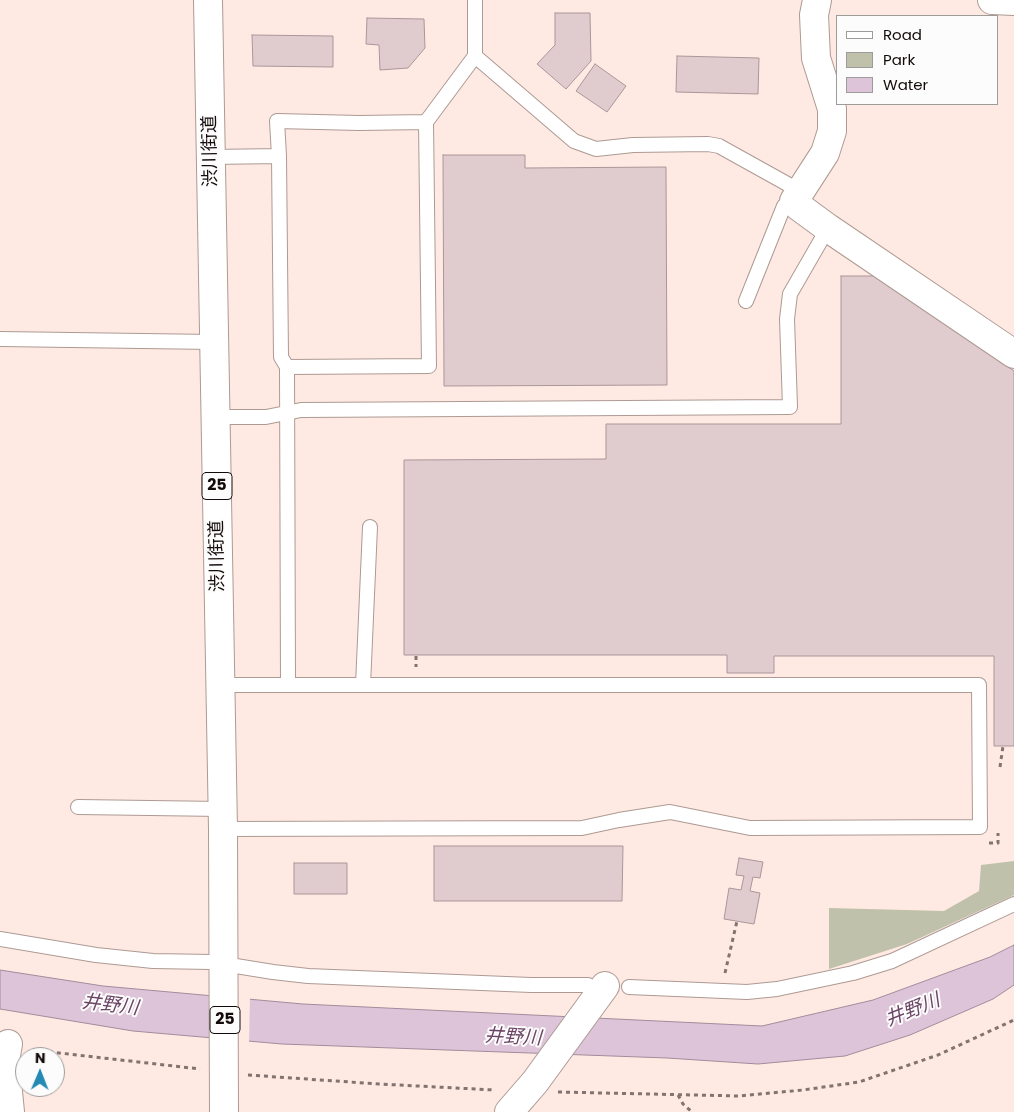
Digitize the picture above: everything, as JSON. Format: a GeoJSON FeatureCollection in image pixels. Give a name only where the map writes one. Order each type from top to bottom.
{"type":"FeatureCollection","features":[{"type":"Feature","properties":{"kind":"main road","name":"渋川街道"},"geometry":{"type":"LineString","coordinates":[[208,0],[223,819],[224,1112]]}},
{"type":"Feature","properties":{"kind":"main road"},"geometry":{"type":"LineString","coordinates":[[817,0],[814,14],[816,58],[832,109],[832,131],[825,154],[797,196],[798,206],[828,228],[1012,347]]}},
{"type":"Feature","properties":{"kind":"main road"},"geometry":{"type":"LineString","coordinates":[[992,0],[1014,0]]}},
{"type":"Feature","properties":{"kind":"main road"},"geometry":{"type":"LineString","coordinates":[[505,1101],[545,1087],[606,988]]}},
{"type":"Feature","properties":{"kind":"main road"},"geometry":{"type":"LineString","coordinates":[[4,1043],[10,1112]]}},
{"type":"Feature","properties":{"kind":"lane"},"geometry":{"type":"LineString","coordinates":[[287,367],[429,366],[426,122],[474,56],[475,0]]}},
{"type":"Feature","properties":{"kind":"lane"},"geometry":{"type":"LineString","coordinates":[[474,56],[574,141],[596,150],[632,145],[708,144],[719,146],[797,196],[784,206],[746,301]]}},
{"type":"Feature","properties":{"kind":"lane"},"geometry":{"type":"LineString","coordinates":[[288,685],[287,367],[281,357],[278,121],[426,122]]}},
{"type":"Feature","properties":{"kind":"lane"},"geometry":{"type":"LineString","coordinates":[[211,157],[279,156]]}},
{"type":"Feature","properties":{"kind":"lane"},"geometry":{"type":"LineString","coordinates":[[216,417],[266,417],[301,410],[790,407],[787,319],[790,294],[828,228]]}},
{"type":"Feature","properties":{"kind":"lane"},"geometry":{"type":"LineString","coordinates":[[0,338],[214,342]]}},
{"type":"Feature","properties":{"kind":"lane"},"geometry":{"type":"LineString","coordinates":[[363,685],[370,527]]}},
{"type":"Feature","properties":{"kind":"lane"},"geometry":{"type":"LineString","coordinates":[[78,808],[349,828],[582,828],[644,815],[670,812],[750,828],[980,827],[979,685],[220,685]]}},
{"type":"Feature","properties":{"kind":"lane"},"geometry":{"type":"LineString","coordinates":[[0,939],[96,956],[308,976],[747,992],[777,989],[853,973],[892,961],[1014,904]]}},
{"type":"Feature","properties":{"kind":"path"},"geometry":{"type":"LineString","coordinates":[[416,656],[416,667]]}},
{"type":"Feature","properties":{"kind":"path"},"geometry":{"type":"LineString","coordinates":[[1000,771],[1003,746]]}},
{"type":"Feature","properties":{"kind":"path"},"geometry":{"type":"LineString","coordinates":[[989,843],[998,843],[998,825]]}},
{"type":"Feature","properties":{"kind":"path"},"geometry":{"type":"LineString","coordinates":[[723,991],[722,984],[737,921]]}},
{"type":"Feature","properties":{"kind":"path"},"geometry":{"type":"LineString","coordinates":[[545,1087],[678,1095],[738,1096],[803,1090],[858,1082],[938,1055],[1014,1020]]}},
{"type":"Feature","properties":{"kind":"path"},"geometry":{"type":"LineString","coordinates":[[4,1043],[70,1055],[379,1084],[505,1101]]}},
{"type":"Feature","properties":{"kind":"path"},"geometry":{"type":"LineString","coordinates":[[678,1095],[683,1104],[692,1112]]}},
{"type":"Feature","properties":{"kind":"green space"},"geometry":{"type":"Polygon","coordinates":[[[1014,861],[1014,895],[907,944],[829,969],[829,908],[944,911],[979,891],[981,865],[1014,861]]]}},
{"type":"Feature","properties":{"kind":"water","name":"井野川"},"geometry":{"type":"Polygon","coordinates":[[[1014,945],[1014,985],[993,999],[910,1035],[845,1056],[758,1064],[667,1058],[282,1044],[133,1031],[0,1009],[0,970],[103,986],[303,1004],[762,1026],[873,1000],[990,957],[1014,945]]]}},
{"type":"Feature","properties":{"kind":"pier"},"geometry":{"type":"Polygon","coordinates":[[[210,993],[250,996],[249,1044],[209,1040],[210,993]]]}},
{"type":"Feature","properties":{"kind":"building"},"geometry":{"type":"Polygon","coordinates":[[[555,13],[590,13],[591,61],[566,89],[537,64],[555,45],[555,13]]]}},
{"type":"Feature","properties":{"kind":"building"},"geometry":{"type":"Polygon","coordinates":[[[367,18],[424,19],[425,48],[408,68],[380,70],[379,45],[366,44],[367,18]]]}},
{"type":"Feature","properties":{"kind":"building"},"geometry":{"type":"Polygon","coordinates":[[[252,35],[333,36],[333,67],[253,66],[252,35]]]}},
{"type":"Feature","properties":{"kind":"building"},"geometry":{"type":"Polygon","coordinates":[[[677,56],[759,58],[758,94],[676,92],[677,56]]]}},
{"type":"Feature","properties":{"kind":"building"},"geometry":{"type":"Polygon","coordinates":[[[595,64],[626,86],[607,112],[576,91],[595,64]]]}},
{"type":"Feature","properties":{"kind":"building"},"geometry":{"type":"Polygon","coordinates":[[[443,155],[525,155],[525,168],[666,167],[667,385],[444,386],[443,155]]]}},
{"type":"Feature","properties":{"kind":"building"},"geometry":{"type":"Polygon","coordinates":[[[841,276],[878,276],[1014,371],[1014,746],[994,746],[994,656],[774,656],[774,673],[727,673],[727,655],[404,655],[404,460],[606,459],[606,424],[841,424],[841,276]]]}},
{"type":"Feature","properties":{"kind":"building"},"geometry":{"type":"Polygon","coordinates":[[[434,846],[623,846],[622,901],[434,901],[434,846]]]}},
{"type":"Feature","properties":{"kind":"building"},"geometry":{"type":"Polygon","coordinates":[[[739,858],[763,862],[760,878],[753,877],[750,891],[760,893],[754,924],[724,919],[729,888],[741,890],[744,876],[736,875],[739,858]]]}},
{"type":"Feature","properties":{"kind":"building"},"geometry":{"type":"Polygon","coordinates":[[[294,863],[347,863],[347,894],[294,894],[294,863]]]}}]}
